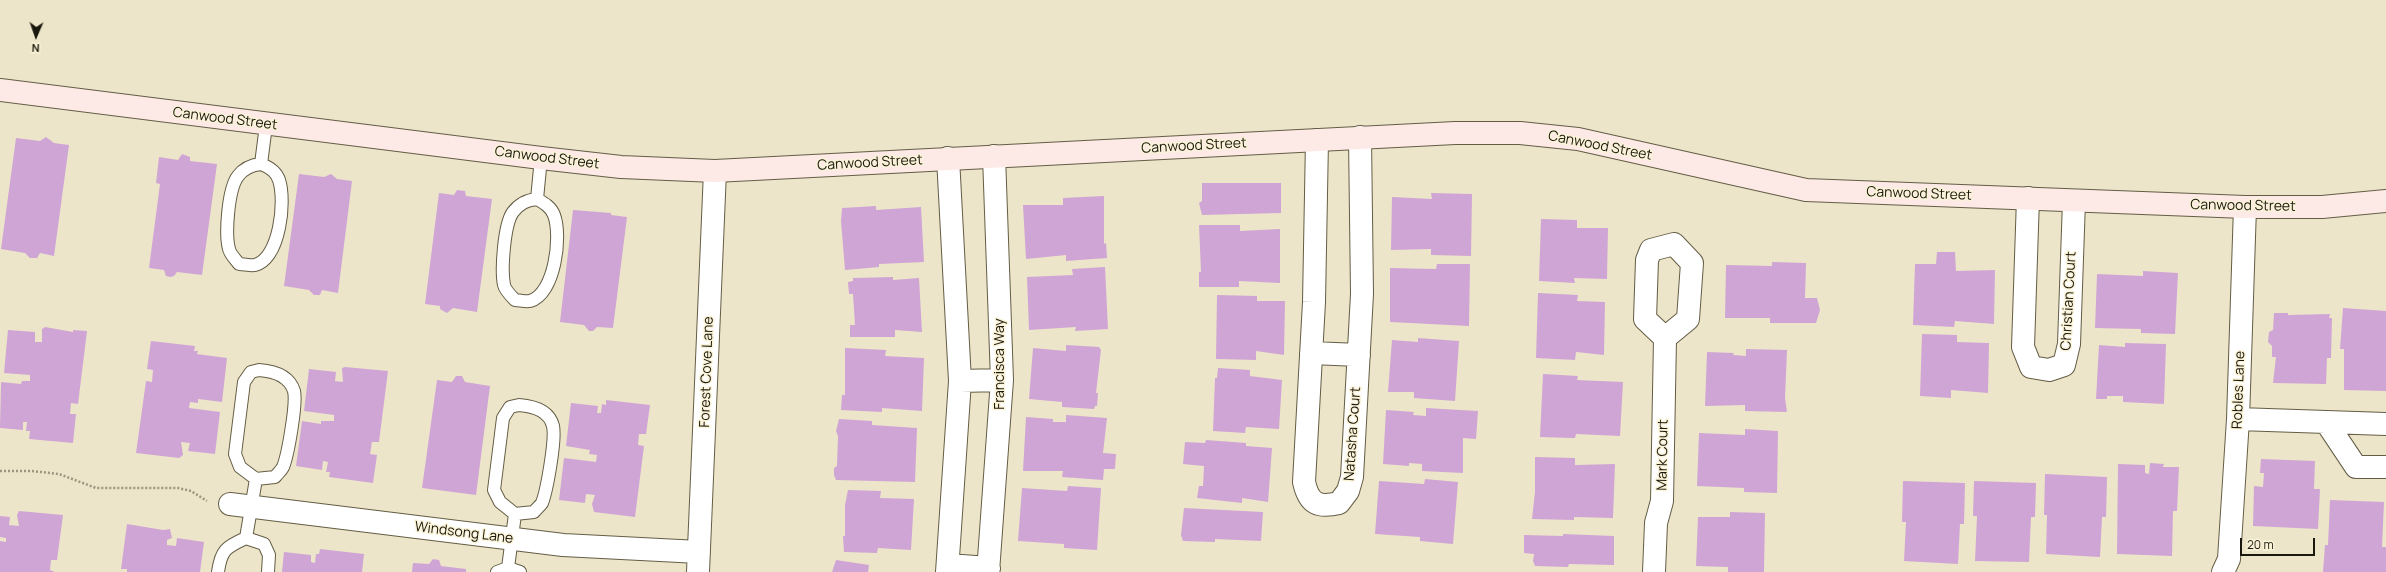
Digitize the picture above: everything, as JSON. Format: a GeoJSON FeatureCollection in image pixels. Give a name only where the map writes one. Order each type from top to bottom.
{"type":"FeatureCollection","features":[{"type":"Feature","properties":{"kind":"street","name":"Canwood Street"},"geometry":{"type":"LineString","coordinates":[[0,90],[266,125],[621,167],[715,171],[1360,137],[1455,133],[1520,133],[1578,139],[1806,190],[2245,207],[2322,207],[2386,201]]}},
{"type":"Feature","properties":{"kind":"street","name":"Natasha Court"},"geometry":{"type":"LineString","coordinates":[[1317,140],[1312,353],[1304,482],[1309,498],[1315,503],[1325,507],[1339,504],[1348,491],[1352,477],[1362,294],[1360,137]]}},
{"type":"Feature","properties":{"kind":"street","name":"Francisca Way"},"geometry":{"type":"LineString","coordinates":[[989,570],[1002,380],[994,156]]}},
{"type":"Feature","properties":{"kind":"street"},"geometry":{"type":"LineString","coordinates":[[948,158],[960,381],[948,569],[989,570]]}},
{"type":"Feature","properties":{"kind":"street","name":"Forest Cove Lane"},"geometry":{"type":"LineString","coordinates":[[699,562],[715,171]]}},
{"type":"Feature","properties":{"kind":"street","name":"Christian Court"},"geometry":{"type":"LineString","coordinates":[[2028,198],[2023,347],[2031,367],[2049,370],[2064,365],[2069,344],[2074,201]]}},
{"type":"Feature","properties":{"kind":"street","name":"Robles Lane"},"geometry":{"type":"LineString","coordinates":[[2223,572],[2229,560],[2238,419],[2245,207]]}},
{"type":"Feature","properties":{"kind":"street","name":"Mark Court"},"geometry":{"type":"LineString","coordinates":[[1654,572],[1656,523],[1662,501],[1665,338]]}},
{"type":"Feature","properties":{"kind":"street"},"geometry":{"type":"LineString","coordinates":[[1312,353],[1359,355]]}},
{"type":"Feature","properties":{"kind":"street"},"geometry":{"type":"LineString","coordinates":[[960,381],[1002,380]]}},
{"type":"Feature","properties":{"kind":"street"},"geometry":{"type":"LineString","coordinates":[[2238,419],[2386,424]]}},
{"type":"Feature","properties":{"kind":"street"},"geometry":{"type":"LineString","coordinates":[[2326,422],[2356,467],[2386,467]]}},
{"type":"Feature","properties":{"kind":"street","name":"Windsong Lane"},"geometry":{"type":"LineString","coordinates":[[230,504],[699,562]]}},
{"type":"Feature","properties":{"kind":"lane"},"geometry":{"type":"LineString","coordinates":[[261,164],[266,125]]}},
{"type":"Feature","properties":{"kind":"lane"},"geometry":{"type":"LineString","coordinates":[[537,199],[541,158]]}},
{"type":"Feature","properties":{"kind":"lane"},"geometry":{"type":"LineString","coordinates":[[261,164],[272,169],[279,180],[281,204],[278,235],[271,254],[254,265],[239,264],[229,250],[227,231],[231,195],[237,177],[250,165],[261,164]]}},
{"type":"Feature","properties":{"kind":"lane"},"geometry":{"type":"LineString","coordinates":[[537,199],[548,205],[555,216],[556,240],[553,271],[546,290],[530,301],[515,300],[504,286],[503,267],[507,231],[512,213],[525,201],[537,199]]}},
{"type":"Feature","properties":{"kind":"lane"},"geometry":{"type":"LineString","coordinates":[[259,370],[273,371],[286,378],[294,391],[293,422],[282,468],[275,477],[256,479],[240,467],[235,454],[244,382],[251,372],[259,370]]}},
{"type":"Feature","properties":{"kind":"lane"},"geometry":{"type":"LineString","coordinates":[[519,405],[532,406],[545,413],[553,426],[552,457],[542,504],[534,512],[515,514],[500,502],[494,490],[503,418],[510,407],[519,405]]}},
{"type":"Feature","properties":{"kind":"lane"},"geometry":{"type":"LineString","coordinates":[[246,538],[256,479]]}},
{"type":"Feature","properties":{"kind":"lane"},"geometry":{"type":"LineString","coordinates":[[515,514],[512,539],[502,570],[520,572]]}},
{"type":"Feature","properties":{"kind":"lane"},"geometry":{"type":"LineString","coordinates":[[218,572],[220,557],[228,546],[246,538],[264,544],[269,555],[268,572]]}},
{"type":"Feature","properties":{"kind":"path"},"geometry":{"type":"LineString","coordinates":[[0,471],[32,471],[59,474],[96,488],[178,488],[191,491],[220,507],[230,504]]}},
{"type":"Feature","properties":{"kind":"building"},"geometry":{"type":"Polygon","coordinates":[[[46,137],[54,143],[69,145],[54,256],[40,253],[37,258],[30,258],[25,253],[1,249],[16,138],[40,141],[46,137]]]}},
{"type":"Feature","properties":{"kind":"building"},"geometry":{"type":"Polygon","coordinates":[[[182,154],[190,157],[190,161],[217,164],[202,275],[177,272],[174,276],[170,277],[166,276],[164,270],[149,268],[160,184],[156,183],[159,157],[178,160],[182,154]]]}},
{"type":"Feature","properties":{"kind":"building"},"geometry":{"type":"Polygon","coordinates":[[[299,174],[324,177],[331,174],[337,179],[352,181],[338,293],[322,290],[320,295],[314,295],[309,290],[284,286],[299,174]]]}},
{"type":"Feature","properties":{"kind":"building"},"geometry":{"type":"Polygon","coordinates":[[[1202,183],[1281,183],[1281,213],[1202,215],[1199,203],[1202,201],[1202,183]]]}},
{"type":"Feature","properties":{"kind":"building"},"geometry":{"type":"Polygon","coordinates":[[[457,190],[465,191],[466,196],[492,199],[477,312],[453,308],[447,313],[440,309],[440,306],[425,304],[439,193],[454,195],[457,190]]]}},
{"type":"Feature","properties":{"kind":"building"},"geometry":{"type":"Polygon","coordinates":[[[1431,193],[1472,194],[1471,256],[1431,255],[1431,249],[1391,250],[1392,197],[1432,199],[1431,193]]]}},
{"type":"Feature","properties":{"kind":"building"},"geometry":{"type":"Polygon","coordinates":[[[1104,196],[1104,244],[1106,243],[1107,258],[1066,261],[1066,255],[1026,259],[1023,205],[1063,205],[1063,198],[1104,196]]]}},
{"type":"Feature","properties":{"kind":"building"},"geometry":{"type":"Polygon","coordinates":[[[876,206],[876,210],[921,207],[924,262],[879,264],[879,267],[845,270],[841,221],[842,208],[876,206]]]}},
{"type":"Feature","properties":{"kind":"building"},"geometry":{"type":"Polygon","coordinates":[[[573,210],[611,213],[611,215],[627,217],[613,328],[597,327],[593,331],[589,331],[584,325],[560,322],[573,210]]]}},
{"type":"Feature","properties":{"kind":"building"},"geometry":{"type":"Polygon","coordinates":[[[1541,219],[1577,220],[1577,228],[1608,228],[1607,279],[1574,278],[1575,283],[1539,281],[1541,219]]]}},
{"type":"Feature","properties":{"kind":"building"},"geometry":{"type":"Polygon","coordinates":[[[1199,225],[1240,225],[1240,231],[1280,229],[1280,283],[1239,281],[1239,287],[1199,287],[1199,272],[1201,272],[1199,225]]]}},
{"type":"Feature","properties":{"kind":"building"},"geometry":{"type":"Polygon","coordinates":[[[1937,252],[1955,252],[1956,271],[1995,270],[1994,324],[1955,321],[1954,327],[1913,325],[1915,264],[1936,264],[1937,252]]]}},
{"type":"Feature","properties":{"kind":"building"},"geometry":{"type":"Polygon","coordinates":[[[1772,262],[1806,263],[1805,298],[1817,298],[1820,310],[1816,323],[1770,323],[1770,318],[1725,318],[1726,265],[1772,266],[1772,262]]]}},
{"type":"Feature","properties":{"kind":"building"},"geometry":{"type":"Polygon","coordinates":[[[1437,264],[1470,264],[1469,326],[1390,322],[1390,268],[1436,269],[1437,264]]]}},
{"type":"Feature","properties":{"kind":"building"},"geometry":{"type":"Polygon","coordinates":[[[1105,267],[1108,329],[1075,331],[1076,327],[1029,330],[1027,277],[1073,275],[1072,269],[1105,267]]]}},
{"type":"Feature","properties":{"kind":"building"},"geometry":{"type":"Polygon","coordinates":[[[2143,271],[2178,273],[2175,334],[2141,333],[2141,329],[2095,328],[2097,274],[2143,276],[2143,271]]]}},
{"type":"Feature","properties":{"kind":"building"},"geometry":{"type":"Polygon","coordinates":[[[893,277],[893,280],[919,278],[922,332],[895,330],[895,337],[850,337],[850,325],[855,325],[853,294],[849,294],[848,282],[853,281],[853,278],[893,277]]]}},
{"type":"Feature","properties":{"kind":"building"},"geometry":{"type":"Polygon","coordinates":[[[1538,293],[1578,295],[1577,301],[1605,302],[1604,355],[1576,352],[1575,360],[1536,358],[1538,293]]]}},
{"type":"Feature","properties":{"kind":"building"},"geometry":{"type":"Polygon","coordinates":[[[1217,295],[1257,296],[1257,301],[1285,301],[1284,355],[1256,351],[1256,360],[1216,359],[1217,295]]]}},
{"type":"Feature","properties":{"kind":"building"},"geometry":{"type":"Polygon","coordinates":[[[2343,308],[2386,311],[2386,391],[2344,390],[2344,349],[2340,349],[2343,308]]]}},
{"type":"Feature","properties":{"kind":"building"},"geometry":{"type":"Polygon","coordinates":[[[2274,313],[2288,313],[2288,315],[2330,314],[2329,318],[2332,318],[2331,358],[2327,358],[2326,384],[2273,383],[2276,357],[2272,357],[2272,346],[2268,342],[2269,332],[2273,330],[2274,313]]]}},
{"type":"Feature","properties":{"kind":"building"},"geometry":{"type":"Polygon","coordinates":[[[45,327],[73,332],[73,330],[87,331],[78,404],[71,403],[70,414],[76,414],[73,443],[29,439],[30,431],[26,431],[27,422],[23,422],[23,430],[0,428],[1,382],[21,384],[22,381],[30,381],[30,375],[4,373],[8,330],[35,332],[35,342],[42,342],[42,329],[45,327]]]}},
{"type":"Feature","properties":{"kind":"building"},"geometry":{"type":"Polygon","coordinates":[[[1922,334],[1957,335],[1957,342],[1989,343],[1988,393],[1951,390],[1951,398],[1920,396],[1922,334]]]}},
{"type":"Feature","properties":{"kind":"building"},"geometry":{"type":"Polygon","coordinates":[[[1418,338],[1459,341],[1455,401],[1414,398],[1414,392],[1388,392],[1392,340],[1418,342],[1418,338]]]}},
{"type":"Feature","properties":{"kind":"building"},"geometry":{"type":"Polygon","coordinates":[[[151,341],[195,346],[194,351],[198,351],[197,354],[227,358],[222,402],[198,399],[198,403],[190,402],[189,408],[220,412],[215,454],[188,451],[190,443],[181,442],[183,455],[179,458],[136,453],[146,381],[152,382],[153,370],[147,369],[151,341]]]}},
{"type":"Feature","properties":{"kind":"building"},"geometry":{"type":"Polygon","coordinates":[[[2125,343],[2166,344],[2164,404],[2123,402],[2123,396],[2107,396],[2107,399],[2096,399],[2099,345],[2125,347],[2125,343]]]}},
{"type":"Feature","properties":{"kind":"building"},"geometry":{"type":"Polygon","coordinates":[[[1066,345],[1099,347],[1101,350],[1096,393],[1098,393],[1097,406],[1095,406],[1094,409],[1062,407],[1062,402],[1029,399],[1033,348],[1066,351],[1066,345]]]}},
{"type":"Feature","properties":{"kind":"building"},"geometry":{"type":"Polygon","coordinates":[[[845,348],[886,350],[885,356],[924,358],[922,411],[882,408],[882,412],[841,410],[842,395],[845,395],[845,348]]]}},
{"type":"Feature","properties":{"kind":"building"},"geometry":{"type":"Polygon","coordinates":[[[1746,349],[1787,350],[1785,398],[1787,412],[1745,411],[1745,405],[1705,406],[1707,352],[1734,353],[1733,355],[1746,356],[1746,349]]]}},
{"type":"Feature","properties":{"kind":"building"},"geometry":{"type":"Polygon","coordinates":[[[342,368],[388,371],[379,442],[372,442],[370,454],[377,455],[373,483],[329,477],[330,472],[326,472],[328,462],[323,461],[322,470],[296,466],[302,421],[321,424],[321,421],[334,421],[334,415],[304,411],[309,369],[336,372],[335,381],[343,382],[342,368]]]}},
{"type":"Feature","properties":{"kind":"building"},"geometry":{"type":"Polygon","coordinates":[[[1218,368],[1250,370],[1250,376],[1282,380],[1279,429],[1246,427],[1245,433],[1213,431],[1215,378],[1217,378],[1218,368]]]}},
{"type":"Feature","properties":{"kind":"building"},"geometry":{"type":"Polygon","coordinates":[[[1543,374],[1578,376],[1577,380],[1623,382],[1620,436],[1576,434],[1575,438],[1540,437],[1543,374]]]}},
{"type":"Feature","properties":{"kind":"building"},"geometry":{"type":"Polygon","coordinates":[[[456,376],[462,376],[465,382],[490,386],[476,495],[422,488],[437,380],[452,382],[456,376]]]}},
{"type":"Feature","properties":{"kind":"building"},"geometry":{"type":"Polygon","coordinates":[[[606,400],[650,405],[646,434],[639,434],[638,445],[644,446],[635,517],[594,512],[592,504],[595,495],[586,494],[585,503],[559,500],[564,458],[596,462],[597,455],[589,454],[590,450],[566,446],[571,403],[598,406],[597,413],[601,413],[602,404],[606,405],[606,400]]]}},
{"type":"Feature","properties":{"kind":"building"},"geometry":{"type":"Polygon","coordinates":[[[1426,408],[1478,411],[1476,439],[1463,438],[1463,473],[1422,471],[1422,464],[1409,463],[1409,466],[1383,464],[1386,410],[1414,412],[1413,415],[1426,416],[1426,408]]]}},
{"type":"Feature","properties":{"kind":"building"},"geometry":{"type":"Polygon","coordinates":[[[1066,415],[1107,418],[1103,453],[1116,454],[1115,469],[1104,469],[1103,480],[1062,477],[1063,471],[1023,471],[1026,417],[1053,419],[1053,422],[1066,422],[1066,415]]]}},
{"type":"Feature","properties":{"kind":"building"},"geometry":{"type":"Polygon","coordinates":[[[839,419],[872,421],[872,425],[917,428],[915,482],[836,480],[834,468],[837,466],[838,436],[836,431],[839,419]]]}},
{"type":"Feature","properties":{"kind":"building"},"geometry":{"type":"Polygon","coordinates":[[[1745,429],[1778,431],[1777,493],[1744,492],[1744,488],[1697,486],[1699,433],[1745,435],[1745,429]]]}},
{"type":"Feature","properties":{"kind":"building"},"geometry":{"type":"Polygon","coordinates":[[[1206,440],[1246,443],[1246,446],[1272,448],[1268,502],[1242,498],[1242,503],[1197,498],[1199,486],[1203,486],[1204,466],[1183,464],[1185,442],[1205,443],[1206,440]]]}},
{"type":"Feature","properties":{"kind":"building"},"geometry":{"type":"Polygon","coordinates":[[[1535,457],[1575,458],[1575,465],[1615,464],[1613,518],[1574,517],[1574,520],[1532,519],[1535,492],[1535,457]]]}},
{"type":"Feature","properties":{"kind":"building"},"geometry":{"type":"Polygon","coordinates":[[[2261,459],[2315,461],[2314,489],[2320,489],[2318,529],[2253,526],[2254,486],[2263,487],[2264,473],[2260,473],[2261,459]]]}},
{"type":"Feature","properties":{"kind":"building"},"geometry":{"type":"Polygon","coordinates":[[[2150,463],[2164,464],[2163,467],[2179,467],[2177,511],[2173,511],[2172,556],[2117,554],[2118,464],[2145,465],[2145,473],[2149,474],[2150,463]]]}},
{"type":"Feature","properties":{"kind":"building"},"geometry":{"type":"Polygon","coordinates":[[[2045,474],[2107,477],[2106,517],[2102,517],[2100,557],[2046,554],[2047,515],[2044,515],[2045,474]]]}},
{"type":"Feature","properties":{"kind":"building"},"geometry":{"type":"Polygon","coordinates":[[[1425,479],[1458,482],[1453,544],[1420,541],[1420,537],[1375,534],[1379,481],[1424,484],[1425,479]]]}},
{"type":"Feature","properties":{"kind":"building"},"geometry":{"type":"Polygon","coordinates":[[[1903,481],[1965,483],[1964,524],[1960,524],[1958,564],[1904,561],[1906,522],[1902,522],[1903,481]]]}},
{"type":"Feature","properties":{"kind":"building"},"geometry":{"type":"Polygon","coordinates":[[[1974,481],[2036,483],[2035,517],[2031,517],[2029,562],[1975,561],[1977,516],[1973,516],[1974,481]]]}},
{"type":"Feature","properties":{"kind":"building"},"geometry":{"type":"Polygon","coordinates":[[[1068,486],[1101,488],[1097,550],[1064,548],[1064,544],[1018,541],[1022,488],[1067,491],[1068,486]]]}},
{"type":"Feature","properties":{"kind":"building"},"geometry":{"type":"Polygon","coordinates":[[[848,490],[881,491],[880,498],[914,499],[911,550],[878,548],[877,553],[844,552],[843,536],[845,536],[845,505],[848,490]]]}},
{"type":"Feature","properties":{"kind":"building"},"geometry":{"type":"Polygon","coordinates":[[[2330,500],[2384,502],[2382,547],[2386,547],[2386,572],[2323,572],[2325,545],[2328,545],[2330,500]]]}},
{"type":"Feature","properties":{"kind":"building"},"geometry":{"type":"Polygon","coordinates":[[[1184,508],[1263,512],[1261,541],[1215,539],[1215,542],[1183,541],[1181,535],[1184,508]]]}},
{"type":"Feature","properties":{"kind":"building"},"geometry":{"type":"Polygon","coordinates":[[[19,511],[63,515],[57,560],[51,560],[50,570],[55,572],[0,572],[0,541],[6,542],[6,538],[0,537],[0,516],[10,517],[9,525],[19,526],[17,515],[19,511]]]}},
{"type":"Feature","properties":{"kind":"building"},"geometry":{"type":"Polygon","coordinates":[[[1730,512],[1765,513],[1764,572],[1728,572],[1728,567],[1696,566],[1698,517],[1730,517],[1730,512]]]}},
{"type":"Feature","properties":{"kind":"building"},"geometry":{"type":"Polygon","coordinates":[[[127,524],[163,530],[170,529],[172,538],[167,540],[167,545],[176,546],[177,538],[204,542],[200,572],[127,572],[127,569],[121,569],[127,524]]]}},
{"type":"Feature","properties":{"kind":"building"},"geometry":{"type":"Polygon","coordinates":[[[1563,534],[1614,536],[1614,565],[1569,564],[1568,567],[1535,566],[1533,561],[1534,554],[1524,553],[1524,535],[1563,536],[1563,534]]]}},
{"type":"Feature","properties":{"kind":"building"},"geometry":{"type":"Polygon","coordinates":[[[320,549],[364,554],[362,572],[282,572],[284,552],[311,555],[311,562],[315,563],[316,554],[319,554],[320,549]]]}},
{"type":"Feature","properties":{"kind":"building"},"geometry":{"type":"Polygon","coordinates":[[[433,559],[439,560],[441,566],[466,569],[466,572],[412,572],[413,563],[429,564],[433,559]]]}},
{"type":"Feature","properties":{"kind":"building"},"geometry":{"type":"Polygon","coordinates":[[[836,560],[869,565],[868,572],[832,572],[836,560]]]}}]}
